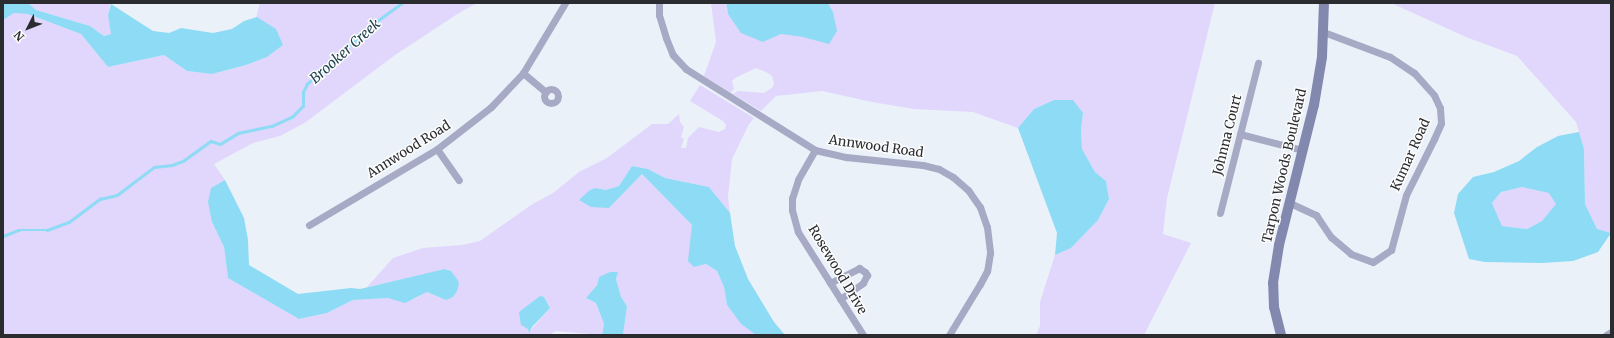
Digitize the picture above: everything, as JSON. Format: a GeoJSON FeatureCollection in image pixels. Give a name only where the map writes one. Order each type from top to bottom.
{"type":"FeatureCollection","features":[{"type":"Feature","properties":{"kind":"street","name":"Annwood Road"},"geometry":{"type":"LineString","coordinates":[[309,225],[437,150],[491,107],[523,73],[565,3]]}},
{"type":"Feature","properties":{"kind":"street","name":"Annwood Road"},"geometry":{"type":"LineString","coordinates":[[658,3],[659,15],[673,55],[686,69],[815,150],[846,156],[923,165],[946,173],[968,190],[980,207],[987,227],[990,253],[987,271],[948,335]]}},
{"type":"Feature","properties":{"kind":"street","name":"Tarpon Woods Boulevard"},"geometry":{"type":"LineString","coordinates":[[1281,335],[1274,307],[1273,283],[1280,244],[1314,105],[1322,56],[1324,3]]}},
{"type":"Feature","properties":{"kind":"street","name":"Kumar Road"},"geometry":{"type":"LineString","coordinates":[[1290,203],[1316,215],[1331,237],[1350,254],[1373,262],[1391,250],[1406,195],[1434,140],[1440,122],[1440,108],[1434,95],[1414,73],[1390,57],[1324,32]]}},
{"type":"Feature","properties":{"kind":"street","name":"Johnna Court"},"geometry":{"type":"LineString","coordinates":[[1220,213],[1258,63]]}},
{"type":"Feature","properties":{"kind":"street"},"geometry":{"type":"LineString","coordinates":[[523,73],[546,92]]}},
{"type":"Feature","properties":{"kind":"street"},"geometry":{"type":"LineString","coordinates":[[1240,134],[1303,150]]}},
{"type":"Feature","properties":{"kind":"street"},"geometry":{"type":"LineString","coordinates":[[437,150],[459,180]]}},
{"type":"Feature","properties":{"kind":"street","name":"Rosewood Drive"},"geometry":{"type":"LineString","coordinates":[[815,150],[798,180],[792,198],[792,210],[798,232],[863,335]]}},
{"type":"Feature","properties":{"kind":"street"},"geometry":{"type":"LineString","coordinates":[[830,283],[859,268],[867,275],[863,283],[840,299]]}},
{"type":"Feature","properties":{"kind":"street"},"geometry":{"type":"LineString","coordinates":[[1606,335],[1611,332]]}},
{"type":"Feature","properties":{"kind":"shaded area"},"geometry":{"type":"Polygon","coordinates":[[[28,3],[109,3],[108,15],[112,34],[104,36],[90,26],[36,10],[28,3]]]}},
{"type":"Feature","properties":{"kind":"shaded area"},"geometry":{"type":"Polygon","coordinates":[[[260,3],[477,3],[395,55],[306,122],[280,136],[253,143],[214,164],[225,180],[211,188],[212,222],[224,247],[228,278],[299,319],[327,313],[353,300],[388,298],[414,299],[427,292],[441,298],[453,297],[459,283],[448,269],[367,287],[393,258],[423,248],[462,245],[480,241],[531,205],[553,193],[579,172],[607,158],[652,124],[668,124],[679,114],[680,122],[684,127],[681,137],[684,139],[681,148],[686,148],[688,138],[699,127],[719,132],[725,129],[726,125],[723,121],[690,101],[700,85],[754,118],[749,124],[732,159],[728,197],[730,213],[709,187],[665,178],[648,169],[632,166],[619,186],[606,190],[596,188],[609,208],[642,174],[692,225],[694,267],[706,264],[717,271],[724,287],[727,305],[741,324],[756,335],[623,335],[627,306],[621,297],[616,279],[618,272],[599,277],[597,285],[586,298],[596,303],[604,324],[602,335],[556,331],[549,335],[3,335],[3,20],[14,13],[28,14],[81,34],[108,67],[164,55],[187,71],[212,74],[246,65],[267,57],[283,45],[256,18],[260,3]],[[544,297],[528,329],[529,332],[550,308],[544,297]]]}},
{"type":"Feature","properties":{"kind":"shaded area"},"geometry":{"type":"Polygon","coordinates":[[[711,3],[725,3],[728,14],[763,42],[781,34],[803,37],[833,12],[828,3],[1215,3],[1167,198],[1163,234],[1191,243],[1144,335],[1036,335],[1040,326],[1040,302],[1055,255],[1071,248],[1098,220],[1109,199],[1106,181],[1095,172],[1082,149],[1081,130],[1083,114],[1054,100],[1034,109],[1018,128],[973,112],[914,109],[822,91],[776,96],[761,111],[733,94],[738,91],[764,93],[773,87],[774,83],[772,76],[768,73],[756,68],[735,78],[732,81],[734,89],[731,92],[732,94],[704,76],[716,42],[711,3]]]}},
{"type":"Feature","properties":{"kind":"shaded area"},"geometry":{"type":"Polygon","coordinates":[[[1391,3],[1611,3],[1611,233],[1597,229],[1585,204],[1584,149],[1576,122],[1517,56],[1466,37],[1391,3]]]}},
{"type":"Feature","properties":{"kind":"shaded area"},"geometry":{"type":"Polygon","coordinates":[[[1522,187],[1550,193],[1557,204],[1542,221],[1527,229],[1502,226],[1492,203],[1501,192],[1522,187]]]}},
{"type":"Feature","properties":{"kind":"water"},"geometry":{"type":"Polygon","coordinates":[[[3,3],[28,3],[36,10],[90,26],[104,36],[111,34],[108,15],[111,4],[153,31],[169,33],[181,28],[213,33],[232,29],[244,21],[257,17],[276,29],[283,45],[267,57],[246,65],[212,74],[187,71],[164,55],[108,67],[81,34],[28,14],[14,13],[3,20],[3,3]]]}},
{"type":"Feature","properties":{"kind":"water"},"geometry":{"type":"Polygon","coordinates":[[[726,3],[828,3],[833,12],[837,31],[829,44],[803,37],[781,34],[763,42],[741,33],[728,14],[726,3]]]}},
{"type":"Feature","properties":{"kind":"water"},"geometry":{"type":"Polygon","coordinates":[[[1054,100],[1073,100],[1083,113],[1081,130],[1082,149],[1095,172],[1106,181],[1109,199],[1098,220],[1071,248],[1055,255],[1057,233],[1018,128],[1034,109],[1054,100]]]}},
{"type":"Feature","properties":{"kind":"water"},"geometry":{"type":"Polygon","coordinates":[[[1579,132],[1584,149],[1585,204],[1597,229],[1611,233],[1598,252],[1573,261],[1542,263],[1485,262],[1469,259],[1454,213],[1458,194],[1473,177],[1494,172],[1519,161],[1537,147],[1558,136],[1579,132]],[[1522,187],[1501,192],[1492,203],[1502,226],[1527,229],[1542,221],[1556,204],[1549,193],[1522,187]]]}},
{"type":"Feature","properties":{"kind":"water"},"geometry":{"type":"Polygon","coordinates":[[[632,166],[648,169],[665,178],[709,187],[730,213],[735,246],[748,279],[774,322],[785,335],[756,335],[741,324],[727,305],[724,287],[717,271],[706,264],[694,267],[688,261],[692,225],[642,174],[609,208],[591,207],[579,200],[590,190],[596,188],[606,190],[619,186],[632,166]]]}},
{"type":"Feature","properties":{"kind":"water"},"geometry":{"type":"Polygon","coordinates":[[[225,180],[244,218],[248,240],[249,265],[298,294],[351,288],[360,289],[445,269],[451,271],[457,279],[459,283],[457,291],[453,297],[446,300],[427,292],[405,303],[388,298],[353,300],[327,313],[299,319],[228,278],[224,247],[212,222],[208,202],[211,188],[225,180]]]}},
{"type":"Feature","properties":{"kind":"water"},"geometry":{"type":"Polygon","coordinates":[[[610,272],[618,272],[616,279],[621,297],[627,306],[623,335],[602,335],[604,324],[596,303],[586,298],[597,285],[599,277],[610,272]]]}},
{"type":"Feature","properties":{"kind":"water"},"geometry":{"type":"Polygon","coordinates":[[[540,296],[544,297],[550,308],[532,327],[529,333],[528,329],[521,325],[519,312],[540,296]]]}},
{"type":"Feature","properties":{"kind":"waterway","name":"Brooker Creek"},"geometry":{"type":"LineString","coordinates":[[3,236],[19,230],[47,230],[69,222],[100,199],[117,195],[154,167],[172,165],[183,161],[211,141],[220,144],[238,133],[272,126],[293,116],[303,106],[303,92],[307,84],[377,21],[402,3]]}}]}
